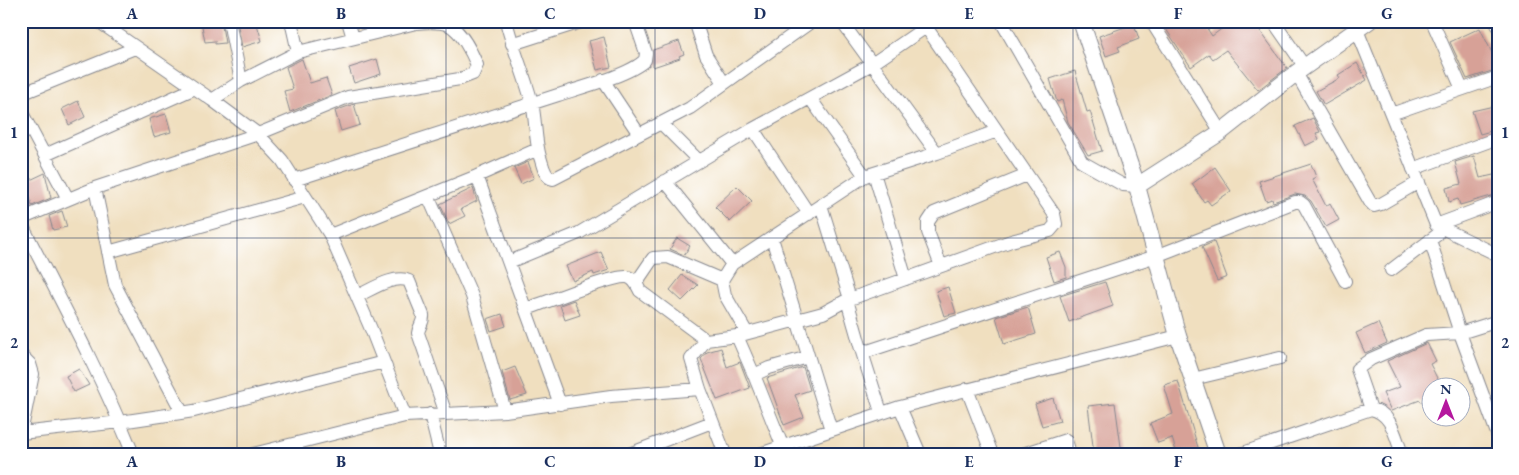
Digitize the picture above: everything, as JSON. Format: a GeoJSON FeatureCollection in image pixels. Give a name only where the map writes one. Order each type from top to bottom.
{"type":"FeatureCollection","features":[{"type":"Feature","properties":{"kind":"street"},"geometry":{"type":"LineString","coordinates":[[98,21],[258,134],[282,160],[330,235],[405,416]]}},
{"type":"Feature","properties":{"kind":"street"},"geometry":{"type":"LineString","coordinates":[[229,21],[241,81]]}},
{"type":"Feature","properties":{"kind":"street"},"geometry":{"type":"LineString","coordinates":[[291,21],[298,52]]}},
{"type":"Feature","properties":{"kind":"street"},"geometry":{"type":"LineString","coordinates":[[348,21],[353,38]]}},
{"type":"Feature","properties":{"kind":"street"},"geometry":{"type":"LineString","coordinates":[[506,21],[532,104],[538,149],[546,174],[549,178],[553,179],[690,108],[812,21]]}},
{"type":"Feature","properties":{"kind":"street"},"geometry":{"type":"LineString","coordinates":[[512,44],[584,21]]}},
{"type":"Feature","properties":{"kind":"street"},"geometry":{"type":"LineString","coordinates":[[294,180],[532,104],[639,66],[645,60],[646,53],[635,21]]}},
{"type":"Feature","properties":{"kind":"street"},"geometry":{"type":"LineString","coordinates":[[694,21],[706,55],[724,83]]}},
{"type":"Feature","properties":{"kind":"street"},"geometry":{"type":"LineString","coordinates":[[841,21],[937,153]]}},
{"type":"Feature","properties":{"kind":"street"},"geometry":{"type":"LineString","coordinates":[[1001,21],[1082,162],[1123,184],[1137,186],[1221,132],[1301,70],[1363,26],[1391,114],[1413,169],[1440,227],[1498,255]]}},
{"type":"Feature","properties":{"kind":"street"},"geometry":{"type":"LineString","coordinates":[[1081,21],[1137,186],[1178,336],[1218,454]]}},
{"type":"Feature","properties":{"kind":"street"},"geometry":{"type":"LineString","coordinates":[[1151,21],[1221,132]]}},
{"type":"Feature","properties":{"kind":"street"},"geometry":{"type":"LineString","coordinates":[[1274,21],[1370,202],[1374,206],[1382,204],[1419,182]]}},
{"type":"Feature","properties":{"kind":"street"},"geometry":{"type":"LineString","coordinates":[[1432,21],[1462,90]]}},
{"type":"Feature","properties":{"kind":"street"},"geometry":{"type":"LineString","coordinates":[[1495,21],[1498,26]]}},
{"type":"Feature","properties":{"kind":"street"},"geometry":{"type":"LineString","coordinates":[[21,219],[95,188],[258,134],[348,97],[460,79],[473,74],[477,65],[469,46],[450,26],[430,22],[416,23],[298,52],[241,81],[212,100]]}},
{"type":"Feature","properties":{"kind":"street"},"geometry":{"type":"LineString","coordinates":[[508,262],[579,233],[753,129],[872,64],[924,24],[1054,214],[1056,224],[1050,231],[1011,241],[849,299],[823,312],[742,335],[706,340],[640,290],[630,278],[625,277],[610,280],[526,309]]}},
{"type":"Feature","properties":{"kind":"street"},"geometry":{"type":"LineString","coordinates":[[21,94],[135,48]]}},
{"type":"Feature","properties":{"kind":"street"},"geometry":{"type":"LineString","coordinates":[[1391,114],[1498,77]]}},
{"type":"Feature","properties":{"kind":"street"},"geometry":{"type":"LineString","coordinates":[[603,80],[639,134]]}},
{"type":"Feature","properties":{"kind":"street"},"geometry":{"type":"LineString","coordinates":[[44,155],[195,88]]}},
{"type":"Feature","properties":{"kind":"street"},"geometry":{"type":"LineString","coordinates":[[810,98],[870,174],[906,279]]}},
{"type":"Feature","properties":{"kind":"street"},"geometry":{"type":"LineString","coordinates":[[21,111],[68,199]]}},
{"type":"Feature","properties":{"kind":"street"},"geometry":{"type":"LineString","coordinates":[[660,123],[699,161]]}},
{"type":"Feature","properties":{"kind":"street"},"geometry":{"type":"LineString","coordinates":[[753,129],[809,214]]}},
{"type":"Feature","properties":{"kind":"street"},"geometry":{"type":"LineString","coordinates":[[782,445],[754,375],[742,335],[725,295],[722,280],[732,264],[870,174],[937,153],[997,131]]}},
{"type":"Feature","properties":{"kind":"street"},"geometry":{"type":"LineString","coordinates":[[1413,169],[1498,138]]}},
{"type":"Feature","properties":{"kind":"street"},"geometry":{"type":"LineString","coordinates":[[330,235],[477,176],[538,149]]}},
{"type":"Feature","properties":{"kind":"street"},"geometry":{"type":"LineString","coordinates":[[941,266],[928,232],[928,222],[934,213],[1027,175]]}},
{"type":"Feature","properties":{"kind":"street"},"geometry":{"type":"LineString","coordinates":[[477,176],[560,404]]}},
{"type":"Feature","properties":{"kind":"street"},"geometry":{"type":"LineString","coordinates":[[665,182],[732,264]]}},
{"type":"Feature","properties":{"kind":"street"},"geometry":{"type":"LineString","coordinates":[[95,188],[115,285],[182,412]]}},
{"type":"Feature","properties":{"kind":"street"},"geometry":{"type":"LineString","coordinates":[[428,196],[472,296],[505,410]]}},
{"type":"Feature","properties":{"kind":"street"},"geometry":{"type":"LineString","coordinates":[[108,252],[305,197]]}},
{"type":"Feature","properties":{"kind":"street"},"geometry":{"type":"LineString","coordinates":[[861,349],[868,351],[1156,256],[1295,202],[1300,202],[1304,205],[1345,281]]}},
{"type":"Feature","properties":{"kind":"street"},"geometry":{"type":"LineString","coordinates":[[1391,270],[1430,240],[1440,227],[1498,202]]}},
{"type":"Feature","properties":{"kind":"street"},"geometry":{"type":"LineString","coordinates":[[821,205],[849,299],[861,349],[881,412]]}},
{"type":"Feature","properties":{"kind":"street"},"geometry":{"type":"LineString","coordinates":[[21,223],[120,422],[133,454]]}},
{"type":"Feature","properties":{"kind":"street"},"geometry":{"type":"LineString","coordinates":[[772,238],[831,430]]}},
{"type":"Feature","properties":{"kind":"street"},"geometry":{"type":"LineString","coordinates":[[1430,240],[1460,333],[1498,436]]}},
{"type":"Feature","properties":{"kind":"street"},"geometry":{"type":"LineString","coordinates":[[636,283],[653,258],[660,257],[668,257],[722,280]]}},
{"type":"Feature","properties":{"kind":"street"},"geometry":{"type":"LineString","coordinates":[[356,296],[396,279],[409,281],[423,320],[418,333],[446,414]]}},
{"type":"Feature","properties":{"kind":"street"},"geometry":{"type":"LineString","coordinates":[[1371,409],[1357,368],[1371,359],[1426,335],[1460,333],[1498,321]]}},
{"type":"Feature","properties":{"kind":"street"},"geometry":{"type":"LineString","coordinates":[[760,454],[881,412],[1178,336]]}},
{"type":"Feature","properties":{"kind":"street"},"geometry":{"type":"LineString","coordinates":[[706,340],[691,360],[725,454]]}},
{"type":"Feature","properties":{"kind":"street"},"geometry":{"type":"LineString","coordinates":[[21,354],[30,364],[33,374],[21,433],[120,422],[194,410],[384,362]]}},
{"type":"Feature","properties":{"kind":"street"},"geometry":{"type":"LineString","coordinates":[[754,375],[769,368],[808,357]]}},
{"type":"Feature","properties":{"kind":"street"},"geometry":{"type":"LineString","coordinates":[[1193,379],[1280,358]]}},
{"type":"Feature","properties":{"kind":"street"},"geometry":{"type":"LineString","coordinates":[[253,454],[405,416],[505,410],[611,396],[700,389]]}},
{"type":"Feature","properties":{"kind":"street"},"geometry":{"type":"LineString","coordinates":[[967,389],[992,454]]}},
{"type":"Feature","properties":{"kind":"street"},"geometry":{"type":"LineString","coordinates":[[900,407],[920,454]]}},
{"type":"Feature","properties":{"kind":"street"},"geometry":{"type":"LineString","coordinates":[[1240,454],[1371,409],[1380,411],[1389,420],[1402,454]]}},
{"type":"Feature","properties":{"kind":"street"},"geometry":{"type":"LineString","coordinates":[[430,414],[440,454]]}},
{"type":"Feature","properties":{"kind":"street"},"geometry":{"type":"LineString","coordinates":[[629,454],[712,422]]}},
{"type":"Feature","properties":{"kind":"street"},"geometry":{"type":"LineString","coordinates":[[1023,454],[1066,440],[1070,454]]}},
{"type":"Feature","properties":{"kind":"building"},"geometry":{"type":"Polygon","coordinates":[[[201,21],[221,21],[225,43],[205,42],[201,21]]]}},
{"type":"Feature","properties":{"kind":"building"},"geometry":{"type":"Polygon","coordinates":[[[237,21],[256,21],[262,41],[242,47],[237,21]]]}},
{"type":"Feature","properties":{"kind":"building"},"geometry":{"type":"Polygon","coordinates":[[[1171,21],[1202,21],[1212,36],[1232,21],[1253,21],[1287,68],[1258,90],[1226,50],[1213,59],[1209,54],[1191,67],[1164,26],[1171,21]]]}},
{"type":"Feature","properties":{"kind":"building"},"geometry":{"type":"Polygon","coordinates":[[[1134,24],[1139,39],[1118,47],[1120,51],[1106,56],[1099,36],[1134,24]]]}},
{"type":"Feature","properties":{"kind":"building"},"geometry":{"type":"Polygon","coordinates":[[[1480,28],[1498,62],[1498,69],[1467,79],[1450,42],[1480,28]]]}},
{"type":"Feature","properties":{"kind":"building"},"geometry":{"type":"Polygon","coordinates":[[[604,37],[611,67],[597,70],[589,41],[604,37]]]}},
{"type":"Feature","properties":{"kind":"building"},"geometry":{"type":"Polygon","coordinates":[[[679,41],[684,54],[679,56],[680,58],[653,67],[653,50],[679,41]]]}},
{"type":"Feature","properties":{"kind":"building"},"geometry":{"type":"Polygon","coordinates":[[[302,59],[310,83],[326,78],[332,95],[290,112],[284,91],[293,89],[286,67],[302,59]]]}},
{"type":"Feature","properties":{"kind":"building"},"geometry":{"type":"Polygon","coordinates":[[[377,59],[381,74],[354,83],[349,68],[377,59]]]}},
{"type":"Feature","properties":{"kind":"building"},"geometry":{"type":"Polygon","coordinates":[[[1357,63],[1367,80],[1324,105],[1316,91],[1340,78],[1338,75],[1357,63]]]}},
{"type":"Feature","properties":{"kind":"building"},"geometry":{"type":"Polygon","coordinates":[[[1075,71],[1087,112],[1090,111],[1102,151],[1088,155],[1068,122],[1062,100],[1057,102],[1050,79],[1075,71]]]}},
{"type":"Feature","properties":{"kind":"building"},"geometry":{"type":"Polygon","coordinates":[[[78,101],[85,117],[69,125],[62,109],[78,101]]]}},
{"type":"Feature","properties":{"kind":"building"},"geometry":{"type":"Polygon","coordinates":[[[354,104],[360,125],[341,131],[335,111],[354,104]]]}},
{"type":"Feature","properties":{"kind":"building"},"geometry":{"type":"Polygon","coordinates":[[[1498,105],[1498,129],[1480,134],[1472,111],[1498,105]]]}},
{"type":"Feature","properties":{"kind":"building"},"geometry":{"type":"Polygon","coordinates":[[[166,114],[171,132],[154,137],[149,119],[166,114]]]}},
{"type":"Feature","properties":{"kind":"building"},"geometry":{"type":"Polygon","coordinates":[[[1313,118],[1320,132],[1316,133],[1319,139],[1305,146],[1295,126],[1313,118]]]}},
{"type":"Feature","properties":{"kind":"building"},"geometry":{"type":"Polygon","coordinates":[[[1474,156],[1480,178],[1498,174],[1498,194],[1460,205],[1458,199],[1449,202],[1446,188],[1461,184],[1455,162],[1474,156]]]}},
{"type":"Feature","properties":{"kind":"building"},"geometry":{"type":"Polygon","coordinates":[[[528,162],[534,178],[521,184],[514,168],[528,162]]]}},
{"type":"Feature","properties":{"kind":"building"},"geometry":{"type":"Polygon","coordinates":[[[1311,164],[1316,177],[1312,179],[1326,206],[1330,203],[1339,220],[1326,227],[1311,201],[1305,196],[1295,194],[1273,202],[1272,199],[1266,201],[1259,181],[1311,164]]]}},
{"type":"Feature","properties":{"kind":"building"},"geometry":{"type":"Polygon","coordinates":[[[1215,167],[1231,191],[1211,205],[1207,200],[1204,202],[1192,184],[1215,167]]]}},
{"type":"Feature","properties":{"kind":"building"},"geometry":{"type":"Polygon","coordinates":[[[45,173],[51,198],[32,206],[26,182],[45,173]]]}},
{"type":"Feature","properties":{"kind":"building"},"geometry":{"type":"Polygon","coordinates":[[[737,186],[752,201],[730,222],[715,207],[737,186]]]}},
{"type":"Feature","properties":{"kind":"building"},"geometry":{"type":"Polygon","coordinates":[[[473,188],[477,201],[461,209],[465,216],[449,224],[440,204],[473,188]]]}},
{"type":"Feature","properties":{"kind":"building"},"geometry":{"type":"Polygon","coordinates":[[[62,211],[67,227],[53,230],[49,216],[62,211]]]}},
{"type":"Feature","properties":{"kind":"building"},"geometry":{"type":"Polygon","coordinates":[[[677,238],[690,246],[684,255],[670,249],[677,238]]]}},
{"type":"Feature","properties":{"kind":"building"},"geometry":{"type":"Polygon","coordinates":[[[1214,242],[1227,277],[1217,281],[1202,247],[1214,242]]]}},
{"type":"Feature","properties":{"kind":"building"},"geometry":{"type":"Polygon","coordinates":[[[601,252],[609,270],[594,275],[593,272],[573,281],[566,266],[601,252]]]}},
{"type":"Feature","properties":{"kind":"building"},"geometry":{"type":"Polygon","coordinates":[[[1060,252],[1066,267],[1066,277],[1054,281],[1046,257],[1060,252]]]}},
{"type":"Feature","properties":{"kind":"building"},"geometry":{"type":"Polygon","coordinates":[[[682,275],[698,285],[682,301],[670,290],[682,275]]]}},
{"type":"Feature","properties":{"kind":"building"},"geometry":{"type":"Polygon","coordinates":[[[1105,282],[1113,306],[1069,322],[1060,296],[1105,282]]]}},
{"type":"Feature","properties":{"kind":"building"},"geometry":{"type":"Polygon","coordinates":[[[948,287],[956,313],[944,316],[936,291],[948,287]]]}},
{"type":"Feature","properties":{"kind":"building"},"geometry":{"type":"Polygon","coordinates":[[[574,300],[580,315],[565,320],[560,305],[574,300]]]}},
{"type":"Feature","properties":{"kind":"building"},"geometry":{"type":"Polygon","coordinates":[[[1028,307],[1036,334],[1004,344],[996,317],[1028,307]]]}},
{"type":"Feature","properties":{"kind":"building"},"geometry":{"type":"Polygon","coordinates":[[[502,314],[506,326],[491,331],[487,319],[502,314]]]}},
{"type":"Feature","properties":{"kind":"building"},"geometry":{"type":"Polygon","coordinates":[[[1378,323],[1387,343],[1365,353],[1356,333],[1378,323]]]}},
{"type":"Feature","properties":{"kind":"building"},"geometry":{"type":"Polygon","coordinates":[[[1427,343],[1436,361],[1430,364],[1437,378],[1422,378],[1422,402],[1420,400],[1391,411],[1383,393],[1400,387],[1387,361],[1427,343]]]}},
{"type":"Feature","properties":{"kind":"building"},"geometry":{"type":"Polygon","coordinates":[[[721,348],[727,367],[740,362],[750,388],[717,400],[701,359],[707,352],[721,348]]]}},
{"type":"Feature","properties":{"kind":"building"},"geometry":{"type":"Polygon","coordinates":[[[515,367],[527,395],[510,400],[502,372],[515,367]]]}},
{"type":"Feature","properties":{"kind":"building"},"geometry":{"type":"Polygon","coordinates":[[[803,367],[810,390],[795,395],[804,417],[784,425],[767,378],[803,367]]]}},
{"type":"Feature","properties":{"kind":"building"},"geometry":{"type":"Polygon","coordinates":[[[79,369],[89,385],[74,392],[66,376],[79,369]]]}},
{"type":"Feature","properties":{"kind":"building"},"geometry":{"type":"Polygon","coordinates":[[[1178,381],[1200,454],[1177,454],[1172,438],[1158,443],[1150,423],[1173,414],[1164,385],[1178,381]]]}},
{"type":"Feature","properties":{"kind":"building"},"geometry":{"type":"Polygon","coordinates":[[[1053,398],[1060,421],[1042,426],[1035,404],[1053,398]]]}},
{"type":"Feature","properties":{"kind":"building"},"geometry":{"type":"Polygon","coordinates":[[[1115,403],[1122,454],[1094,454],[1088,406],[1115,403]]]}}]}
